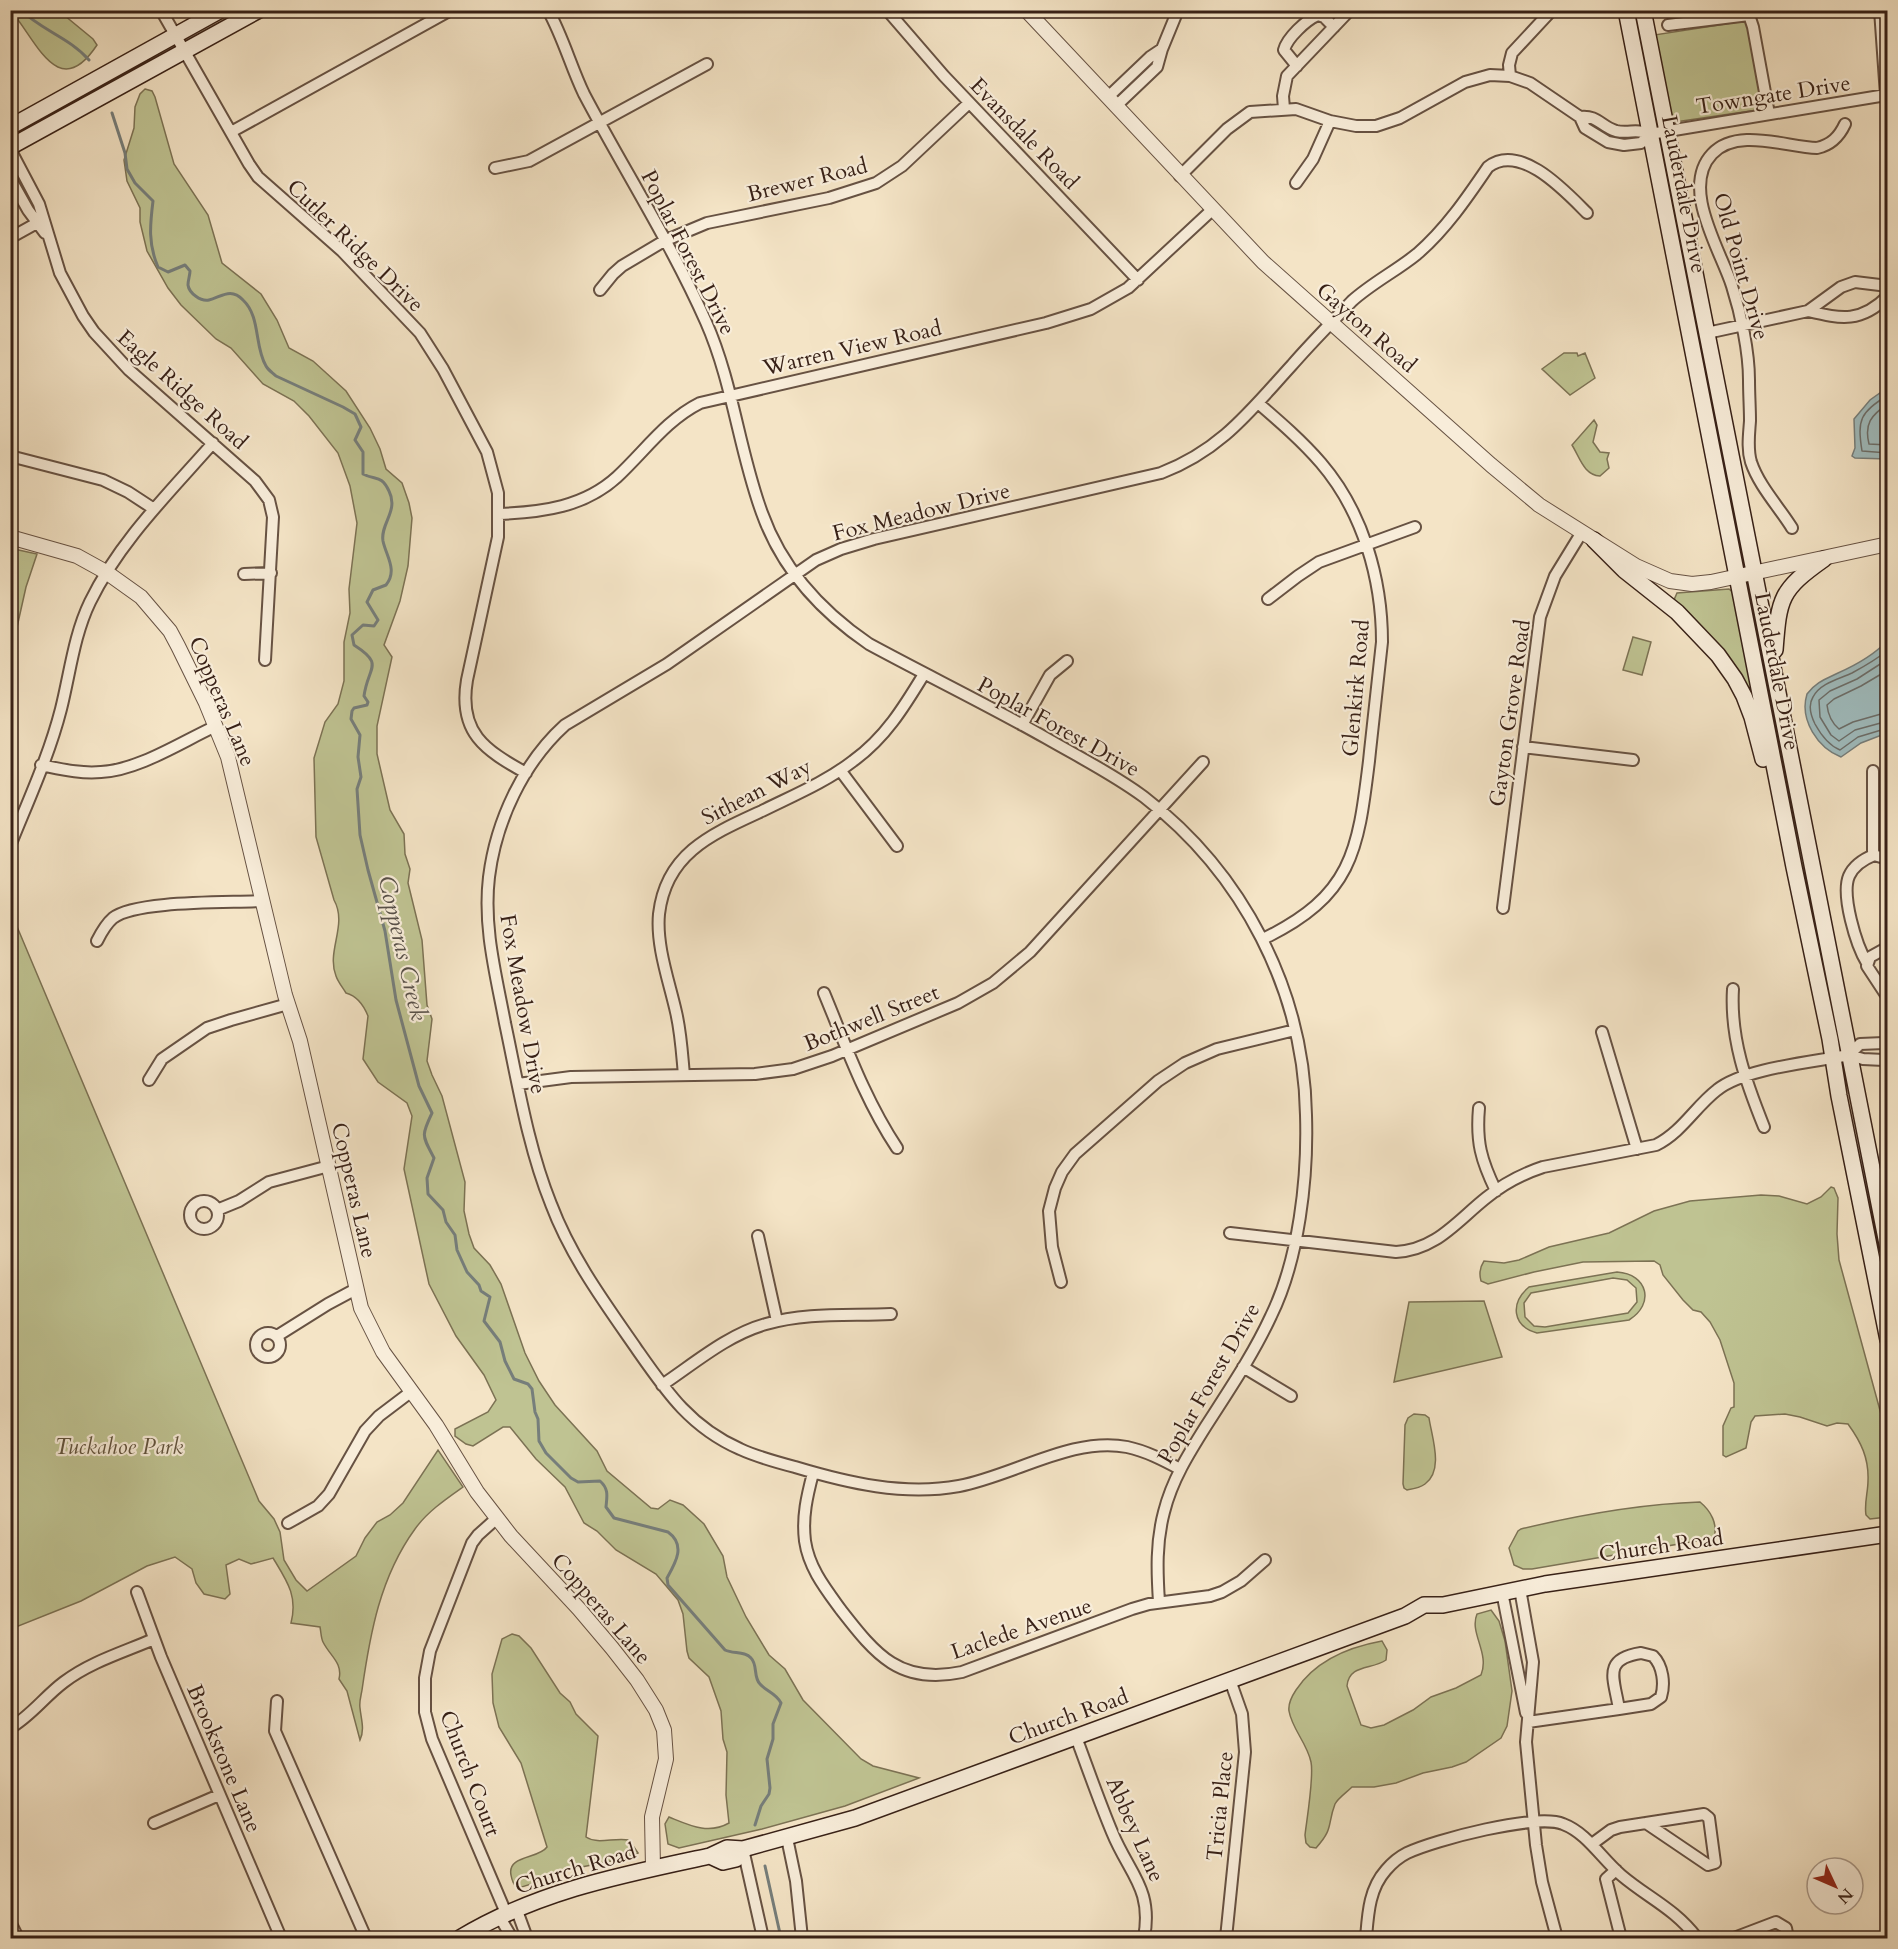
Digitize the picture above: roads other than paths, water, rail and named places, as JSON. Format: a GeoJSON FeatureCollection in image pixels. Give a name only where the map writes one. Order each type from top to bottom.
{"type":"FeatureCollection","features":[{"type":"Feature","properties":{"kind":"main road"},"geometry":{"type":"LineString","coordinates":[[10,127],[221,10]]}},
{"type":"Feature","properties":{"kind":"main road"},"geometry":{"type":"LineString","coordinates":[[10,148],[259,10]]}},
{"type":"Feature","properties":{"kind":"main road","name":"Lauderdale Drive"},"geometry":{"type":"LineString","coordinates":[[1626,10],[1887,1340]]}},
{"type":"Feature","properties":{"kind":"main road","name":"Lauderdale Drive"},"geometry":{"type":"LineString","coordinates":[[1643,10],[1887,1249]]}},
{"type":"Feature","properties":{"kind":"main road"},"geometry":{"type":"LineString","coordinates":[[1588,536],[1624,570],[1688,622],[1718,655],[1735,679],[1752,717],[1764,764],[1787,832]]}},
{"type":"Feature","properties":{"kind":"main road"},"geometry":{"type":"LineString","coordinates":[[1773,671],[1777,621],[1781,604],[1796,581],[1824,559]]}},
{"type":"Feature","properties":{"kind":"main road","name":"Church Road"},"geometry":{"type":"LineString","coordinates":[[460,1938],[507,1913],[571,1888],[710,1856],[723,1862],[736,1859],[743,1849],[855,1818],[1405,1616],[1427,1616],[1443,1605],[1520,1589],[1887,1534]]}},
{"type":"Feature","properties":{"kind":"street","name":"Cutler Ridge Drive"},"geometry":{"type":"LineString","coordinates":[[161,10],[249,164],[267,187],[342,251],[405,316],[429,346],[487,452],[498,493],[500,514],[496,549],[467,680],[465,704],[468,722],[483,746],[526,773]]}},
{"type":"Feature","properties":{"kind":"street"},"geometry":{"type":"LineString","coordinates":[[231,132],[451,10]]}},
{"type":"Feature","properties":{"kind":"street","name":"Poplar Forest Drive"},"geometry":{"type":"LineString","coordinates":[[548,10],[573,70],[706,323],[731,395],[762,513],[778,548],[795,574],[816,600],[851,632],[869,644],[1102,768],[1159,809],[1200,848],[1225,879],[1269,950],[1286,996],[1304,1079],[1306,1157],[1295,1240],[1279,1299],[1259,1341],[1180,1469],[1168,1497],[1159,1536],[1157,1568],[1160,1602]]}},
{"type":"Feature","properties":{"kind":"street","name":"Evansdale Road"},"geometry":{"type":"LineString","coordinates":[[887,10],[969,103],[1138,280]]}},
{"type":"Feature","properties":{"kind":"street","name":"Gayton Road"},"geometry":{"type":"LineString","coordinates":[[1026,10],[1212,210],[1263,262],[1330,324],[1539,505],[1636,566],[1670,580],[1692,584],[1737,577],[1887,544]]}},
{"type":"Feature","properties":{"kind":"street"},"geometry":{"type":"LineString","coordinates":[[1112,101],[1150,57],[1162,49],[1178,10]]}},
{"type":"Feature","properties":{"kind":"street"},"geometry":{"type":"LineString","coordinates":[[1284,109],[1283,96],[1287,76],[1350,10]]}},
{"type":"Feature","properties":{"kind":"street"},"geometry":{"type":"LineString","coordinates":[[1180,176],[1227,129],[1250,112],[1296,109],[1330,121],[1356,126],[1383,124],[1400,118],[1465,82],[1490,75],[1510,76],[1509,65],[1512,53],[1552,10]]}},
{"type":"Feature","properties":{"kind":"street"},"geometry":{"type":"LineString","coordinates":[[1880,10],[1887,95]]}},
{"type":"Feature","properties":{"kind":"street"},"geometry":{"type":"LineString","coordinates":[[1297,66],[1284,50],[1288,41],[1317,15],[1324,17],[1334,27]]}},
{"type":"Feature","properties":{"kind":"street"},"geometry":{"type":"LineString","coordinates":[[1668,25],[1749,15],[1769,114]]}},
{"type":"Feature","properties":{"kind":"street"},"geometry":{"type":"LineString","coordinates":[[495,168],[530,161],[707,64]]}},
{"type":"Feature","properties":{"kind":"street","name":"Towngate Drive"},"geometry":{"type":"LineString","coordinates":[[1510,76],[1530,83],[1580,117],[1590,116],[1616,130],[1626,132],[1641,130],[1650,134],[1887,95]]}},
{"type":"Feature","properties":{"kind":"street","name":"Brewer Road"},"geometry":{"type":"LineString","coordinates":[[600,290],[622,266],[664,241],[707,223],[829,198],[876,183],[902,166],[969,103]]}},
{"type":"Feature","properties":{"kind":"street"},"geometry":{"type":"LineString","coordinates":[[1296,183],[1313,159],[1330,121]]}},
{"type":"Feature","properties":{"kind":"street","name":"Old Point Drive"},"geometry":{"type":"LineString","coordinates":[[1792,528],[1751,461],[1748,363],[1733,287],[1702,204],[1701,175],[1708,159],[1718,148],[1727,144],[1741,141],[1772,141],[1809,147],[1824,146],[1837,138],[1845,124]]}},
{"type":"Feature","properties":{"kind":"street","name":"Eagle Ridge Road"},"geometry":{"type":"LineString","coordinates":[[10,148],[39,204],[60,273],[70,294],[94,332],[129,370],[255,481],[269,500],[273,517],[265,660]]}},
{"type":"Feature","properties":{"kind":"street","name":"Fox Meadow Drive"},"geometry":{"type":"LineString","coordinates":[[1180,1469],[1146,1452],[1106,1445],[1076,1449],[989,1479],[948,1487],[889,1488],[861,1485],[762,1457],[725,1443],[690,1418],[672,1400],[597,1293],[564,1234],[538,1168],[489,944],[487,905],[489,879],[504,818],[526,773],[545,745],[565,725],[667,664],[795,574],[829,554],[860,543],[1161,473],[1209,449],[1233,429],[1330,324],[1366,289],[1400,266],[1432,240],[1488,167],[1495,162],[1510,159],[1535,170],[1563,188],[1587,213]]}},
{"type":"Feature","properties":{"kind":"street","name":"Eagle Ridge Road"},"geometry":{"type":"LineString","coordinates":[[10,178],[37,223],[47,235]]}},
{"type":"Feature","properties":{"kind":"street","name":"Warren View Road"},"geometry":{"type":"LineString","coordinates":[[500,514],[550,510],[583,499],[616,477],[675,418],[700,403],[1066,318],[1105,303],[1138,280],[1212,210]]}},
{"type":"Feature","properties":{"kind":"street"},"geometry":{"type":"LineString","coordinates":[[10,238],[37,223]]}},
{"type":"Feature","properties":{"kind":"street"},"geometry":{"type":"LineString","coordinates":[[1707,333],[1808,311],[1841,287],[1855,282],[1887,286]]}},
{"type":"Feature","properties":{"kind":"street"},"geometry":{"type":"LineString","coordinates":[[1808,311],[1838,318],[1850,318],[1866,313],[1887,296]]}},
{"type":"Feature","properties":{"kind":"street","name":"Glenkirk Road"},"geometry":{"type":"LineString","coordinates":[[1258,403],[1310,451],[1328,472],[1353,512],[1380,595],[1382,642],[1359,835],[1348,863],[1327,894],[1302,917],[1263,939]]}},
{"type":"Feature","properties":{"kind":"street"},"geometry":{"type":"LineString","coordinates":[[10,846],[61,710],[85,613],[106,572],[154,509],[213,443]]}},
{"type":"Feature","properties":{"kind":"street"},"geometry":{"type":"LineString","coordinates":[[10,456],[103,480],[128,492],[154,509]]}},
{"type":"Feature","properties":{"kind":"street"},"geometry":{"type":"LineString","coordinates":[[1268,599],[1319,562],[1415,527]]}},
{"type":"Feature","properties":{"kind":"street","name":"Gayton Grove Road"},"geometry":{"type":"LineString","coordinates":[[1503,908],[1540,617],[1556,576],[1588,536]]}},
{"type":"Feature","properties":{"kind":"street","name":"Copperas Lane"},"geometry":{"type":"LineString","coordinates":[[10,537],[77,556],[106,572],[141,597],[170,631],[216,726],[228,757],[288,1004],[300,1041],[362,1308],[382,1352],[436,1425],[463,1470],[497,1518],[612,1648],[637,1680],[656,1710],[664,1730],[666,1759],[652,1817],[653,1868]]}},
{"type":"Feature","properties":{"kind":"street"},"geometry":{"type":"LineString","coordinates":[[244,574],[271,573]]}},
{"type":"Feature","properties":{"kind":"street"},"geometry":{"type":"LineString","coordinates":[[1022,725],[1050,675],[1067,661]]}},
{"type":"Feature","properties":{"kind":"street","name":"Sithean Way"},"geometry":{"type":"LineString","coordinates":[[684,1075],[681,1039],[658,927],[660,908],[668,883],[679,863],[699,843],[714,833],[777,804],[840,770],[870,748],[885,733],[924,674]]}},
{"type":"Feature","properties":{"kind":"street"},"geometry":{"type":"LineString","coordinates":[[42,765],[86,772],[111,771],[138,763],[216,726]]}},
{"type":"Feature","properties":{"kind":"street"},"geometry":{"type":"LineString","coordinates":[[1523,747],[1633,760]]}},
{"type":"Feature","properties":{"kind":"street","name":"Bothwell Street"},"geometry":{"type":"LineString","coordinates":[[518,1084],[571,1077],[768,1073],[806,1065],[958,1003],[1005,974],[1030,952],[1203,762]]}},
{"type":"Feature","properties":{"kind":"street"},"geometry":{"type":"LineString","coordinates":[[840,770],[897,846]]}},
{"type":"Feature","properties":{"kind":"street"},"geometry":{"type":"LineString","coordinates":[[1873,771],[1874,855]]}},
{"type":"Feature","properties":{"kind":"street"},"geometry":{"type":"LineString","coordinates":[[1887,859],[1874,855],[1861,861],[1849,876],[1847,885],[1850,913],[1857,942],[1869,969],[1887,998]]}},
{"type":"Feature","properties":{"kind":"street"},"geometry":{"type":"LineString","coordinates":[[97,941],[107,924],[132,909],[262,901]]}},
{"type":"Feature","properties":{"kind":"street"},"geometry":{"type":"LineString","coordinates":[[1867,963],[1870,957],[1887,947]]}},
{"type":"Feature","properties":{"kind":"street"},"geometry":{"type":"LineString","coordinates":[[1733,989],[1732,1014],[1735,1037],[1745,1077],[1764,1127]]}},
{"type":"Feature","properties":{"kind":"street"},"geometry":{"type":"LineString","coordinates":[[824,993],[868,1101],[897,1148]]}},
{"type":"Feature","properties":{"kind":"street"},"geometry":{"type":"LineString","coordinates":[[149,1080],[162,1059],[207,1028],[288,1004]]}},
{"type":"Feature","properties":{"kind":"street"},"geometry":{"type":"LineString","coordinates":[[1061,1282],[1052,1247],[1049,1211],[1058,1180],[1075,1154],[1158,1081],[1185,1063],[1217,1049],[1295,1030]]}},
{"type":"Feature","properties":{"kind":"street"},"geometry":{"type":"LineString","coordinates":[[1602,1032],[1637,1149]]}},
{"type":"Feature","properties":{"kind":"street"},"geometry":{"type":"LineString","coordinates":[[1849,1055],[1860,1044],[1884,1043],[1887,1045]]}},
{"type":"Feature","properties":{"kind":"street"},"geometry":{"type":"LineString","coordinates":[[1230,1233],[1396,1252],[1412,1250],[1427,1245],[1444,1235],[1496,1191],[1518,1177],[1544,1167],[1656,1144],[1670,1137],[1717,1090],[1731,1082],[1849,1055],[1863,1059],[1884,1060],[1887,1064]]}},
{"type":"Feature","properties":{"kind":"street"},"geometry":{"type":"LineString","coordinates":[[1887,1094],[1887,1117]]}},
{"type":"Feature","properties":{"kind":"street"},"geometry":{"type":"LineString","coordinates":[[1479,1108],[1478,1144],[1484,1166],[1496,1191]]}},
{"type":"Feature","properties":{"kind":"street"},"geometry":{"type":"LineString","coordinates":[[217,1210],[239,1201],[269,1182],[328,1166]]}},
{"type":"Feature","properties":{"kind":"street"},"geometry":{"type":"LineString","coordinates":[[758,1236],[777,1321]]}},
{"type":"Feature","properties":{"kind":"street"},"geometry":{"type":"LineString","coordinates":[[277,1336],[320,1308],[356,1289]]}},
{"type":"Feature","properties":{"kind":"street"},"geometry":{"type":"LineString","coordinates":[[662,1385],[728,1340],[765,1324],[814,1317],[891,1314]]}},
{"type":"Feature","properties":{"kind":"street"},"geometry":{"type":"LineString","coordinates":[[1243,1366],[1291,1396]]}},
{"type":"Feature","properties":{"kind":"street"},"geometry":{"type":"LineString","coordinates":[[288,1523],[313,1510],[329,1494],[365,1431],[379,1416],[412,1391]]}},
{"type":"Feature","properties":{"kind":"street","name":"Laclede Avenue"},"geometry":{"type":"LineString","coordinates":[[813,1473],[804,1519],[806,1544],[813,1570],[822,1585],[874,1650],[889,1662],[909,1671],[939,1675],[962,1672],[1132,1609],[1160,1602],[1210,1596],[1241,1581],[1265,1560]]}},
{"type":"Feature","properties":{"kind":"street","name":"Church Court"},"geometry":{"type":"LineString","coordinates":[[497,1518],[472,1543],[459,1574],[430,1651],[424,1700],[432,1739],[507,1913]]}},
{"type":"Feature","properties":{"kind":"street"},"geometry":{"type":"LineString","coordinates":[[1520,1589],[1533,1662],[1526,1742],[1533,1821],[1542,1882],[1557,1938]]}},
{"type":"Feature","properties":{"kind":"street","name":"Brookstone Lane"},"geometry":{"type":"LineString","coordinates":[[137,1592],[154,1639],[281,1938]]}},
{"type":"Feature","properties":{"kind":"street"},"geometry":{"type":"LineString","coordinates":[[1502,1592],[1515,1667],[1528,1722]]}},
{"type":"Feature","properties":{"kind":"street"},"geometry":{"type":"LineString","coordinates":[[10,1728],[30,1714],[66,1680],[154,1639]]}},
{"type":"Feature","properties":{"kind":"street"},"geometry":{"type":"LineString","coordinates":[[1528,1722],[1618,1709],[1651,1704],[1661,1697],[1663,1683],[1660,1666],[1653,1656],[1641,1653],[1627,1655],[1619,1659],[1615,1665],[1618,1709]]}},
{"type":"Feature","properties":{"kind":"street","name":"Tricia Place"},"geometry":{"type":"LineString","coordinates":[[1226,1938],[1245,1752],[1242,1714],[1230,1680]]}},
{"type":"Feature","properties":{"kind":"street"},"geometry":{"type":"LineString","coordinates":[[277,1701],[275,1731],[366,1938]]}},
{"type":"Feature","properties":{"kind":"street","name":"Abbey Lane"},"geometry":{"type":"LineString","coordinates":[[1076,1737],[1117,1845],[1137,1877],[1144,1897],[1147,1922],[1144,1938]]}},
{"type":"Feature","properties":{"kind":"street"},"geometry":{"type":"LineString","coordinates":[[154,1823],[219,1795]]}},
{"type":"Feature","properties":{"kind":"street"},"geometry":{"type":"LineString","coordinates":[[1592,1844],[1611,1830],[1646,1823],[1704,1814],[1707,1816],[1715,1863],[1708,1865],[1646,1823]]}},
{"type":"Feature","properties":{"kind":"street"},"geometry":{"type":"LineString","coordinates":[[1366,1938],[1369,1907],[1375,1886],[1384,1872],[1402,1856],[1433,1844],[1533,1821],[1562,1823],[1579,1832],[1616,1870],[1669,1909],[1697,1938]]}},
{"type":"Feature","properties":{"kind":"street"},"geometry":{"type":"LineString","coordinates":[[787,1838],[796,1881],[802,1938]]}},
{"type":"Feature","properties":{"kind":"street"},"geometry":{"type":"LineString","coordinates":[[743,1849],[762,1938]]}},
{"type":"Feature","properties":{"kind":"street"},"geometry":{"type":"LineString","coordinates":[[1616,1870],[1606,1879],[1622,1936]]}},
{"type":"Feature","properties":{"kind":"street"},"geometry":{"type":"LineString","coordinates":[[507,1913],[512,1938]]}},
{"type":"Feature","properties":{"kind":"street"},"geometry":{"type":"LineString","coordinates":[[507,1913],[527,1938]]}},
{"type":"Feature","properties":{"kind":"street"},"geometry":{"type":"LineString","coordinates":[[10,1922],[18,1938]]}},
{"type":"Feature","properties":{"kind":"street"},"geometry":{"type":"LineString","coordinates":[[1734,1938],[1776,1922],[1786,1928],[1788,1938]]}},
{"type":"Feature","properties":{"kind":"water"},"geometry":{"type":"Polygon","coordinates":[[[1887,388],[1887,459],[1855,458],[1852,456],[1855,448],[1854,419],[1870,400],[1887,388]]]}},
{"type":"Feature","properties":{"kind":"water"},"geometry":{"type":"Polygon","coordinates":[[[1887,641],[1887,733],[1861,743],[1841,757],[1825,747],[1812,732],[1806,714],[1807,694],[1825,679],[1851,667],[1887,641]]]}},
{"type":"Feature","properties":{"kind":"waterway","name":"Copperas Creek"},"geometry":{"type":"LineString","coordinates":[[21,10],[73,46],[89,60]]}},
{"type":"Feature","properties":{"kind":"waterway","name":"Copperas Creek"},"geometry":{"type":"LineString","coordinates":[[112,113],[125,153],[127,169],[135,183],[153,201],[151,234],[158,267],[168,272],[185,265],[190,271],[189,288],[202,300],[230,293],[239,296],[249,307],[255,323],[262,358],[267,367],[276,376],[355,414],[361,427],[355,440],[363,452],[363,474],[381,480],[389,491],[392,505],[384,529],[383,541],[391,574],[386,585],[373,590],[367,602],[378,620],[374,626],[363,625],[352,635],[354,645],[369,657],[372,667],[364,696],[368,702],[367,705],[354,708],[351,719],[360,735],[358,757],[361,777],[357,789],[360,835],[385,931],[396,1000],[419,1086],[432,1113],[424,1136],[434,1158],[427,1178],[428,1194],[443,1210],[446,1222],[455,1235],[457,1250],[467,1272],[479,1285],[481,1291],[490,1297],[484,1321],[500,1342],[505,1361],[514,1379],[528,1384],[532,1389],[538,1419],[539,1441],[546,1453],[578,1482],[600,1481],[606,1490],[606,1507],[614,1518],[668,1532],[673,1537],[677,1542],[678,1554],[667,1578],[668,1585],[725,1650],[746,1654],[751,1658],[758,1681],[781,1703],[773,1724],[773,1739],[767,1759],[769,1794],[761,1806],[755,1825]]}},
{"type":"Feature","properties":{"kind":"waterway","name":"Copperas Creek"},"geometry":{"type":"LineString","coordinates":[[765,1866],[781,1938]]}},
{"type":"Feature","properties":{"kind":"park label","name":"Tuckahoe Park"},"geometry":{"type":"Point","coordinates":[119,1446]}}]}
